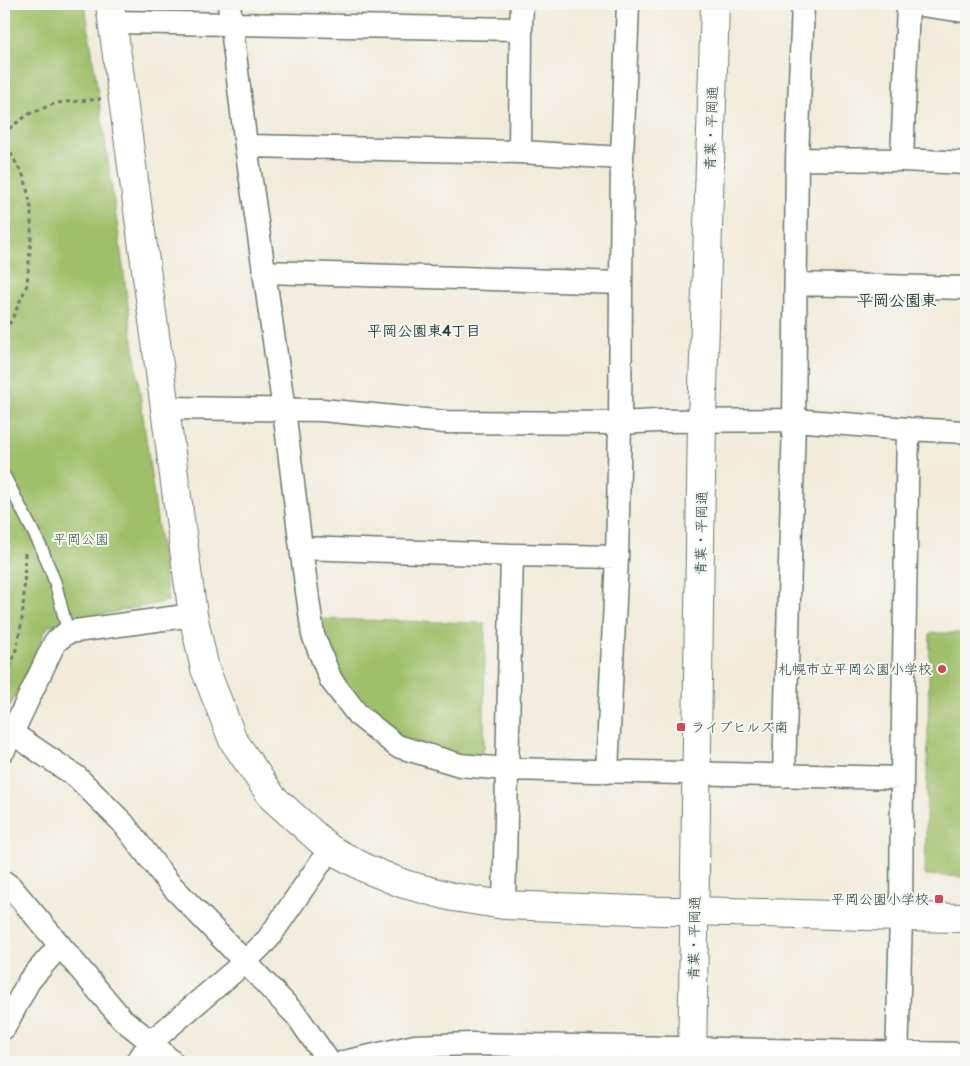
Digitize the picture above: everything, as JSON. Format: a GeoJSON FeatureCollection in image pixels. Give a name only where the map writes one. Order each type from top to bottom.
{"type":"FeatureCollection","features":[{"type":"Feature","properties":{"kind":"street"},"geometry":{"type":"LineString","coordinates":[[520,152],[520,29],[522,4]]}},
{"type":"Feature","properties":{"kind":"street"},"geometry":{"type":"LineString","coordinates":[[608,772],[620,423],[622,158],[628,4]]}},
{"type":"Feature","properties":{"kind":"street","name":"青葉・平岡通"},"geometry":{"type":"LineString","coordinates":[[692,1055],[702,420],[715,4]]}},
{"type":"Feature","properties":{"kind":"street"},"geometry":{"type":"LineString","coordinates":[[784,776],[794,420],[797,159],[803,4]]}},
{"type":"Feature","properties":{"kind":"street"},"geometry":{"type":"LineString","coordinates":[[902,160],[908,4]]}},
{"type":"Feature","properties":{"kind":"street"},"geometry":{"type":"LineString","coordinates":[[915,4],[966,11]]}},
{"type":"Feature","properties":{"kind":"street"},"geometry":{"type":"LineString","coordinates":[[520,29],[230,14],[112,13],[193,615],[205,669],[233,740],[273,798],[330,849],[367,869],[404,884],[453,897],[504,905],[662,911],[694,910],[966,918]]}},
{"type":"Feature","properties":{"kind":"street"},"geometry":{"type":"LineString","coordinates":[[230,14],[246,146],[284,410],[313,635],[332,680],[358,715],[397,746],[460,765],[506,769],[902,778]]}},
{"type":"Feature","properties":{"kind":"street"},"geometry":{"type":"LineString","coordinates":[[246,146],[520,152],[622,158]]}},
{"type":"Feature","properties":{"kind":"street"},"geometry":{"type":"LineString","coordinates":[[797,159],[966,163]]}},
{"type":"Feature","properties":{"kind":"street"},"geometry":{"type":"LineString","coordinates":[[265,272],[621,283]]}},
{"type":"Feature","properties":{"kind":"street"},"geometry":{"type":"LineString","coordinates":[[796,284],[966,288]]}},
{"type":"Feature","properties":{"kind":"street"},"geometry":{"type":"LineString","coordinates":[[166,408],[322,410],[446,422],[620,423],[702,420],[794,420],[966,432]]}},
{"type":"Feature","properties":{"kind":"street"},"geometry":{"type":"LineString","coordinates":[[897,1058],[901,917],[908,429]]}},
{"type":"Feature","properties":{"kind":"street"},"geometry":{"type":"LineString","coordinates":[[301,548],[616,557]]}},
{"type":"Feature","properties":{"kind":"street"},"geometry":{"type":"LineString","coordinates":[[504,905],[512,555]]}},
{"type":"Feature","properties":{"kind":"street"},"geometry":{"type":"LineString","coordinates":[[193,615],[68,632],[55,642],[8,742],[77,777],[123,823],[168,882],[297,1016],[329,1062]]}},
{"type":"Feature","properties":{"kind":"street"},"geometry":{"type":"LineString","coordinates":[[138,1062],[151,1042],[245,962],[268,939],[330,849]]}},
{"type":"Feature","properties":{"kind":"street"},"geometry":{"type":"LineString","coordinates":[[4,882],[11,887],[122,1019],[172,1062]]}},
{"type":"Feature","properties":{"kind":"street"},"geometry":{"type":"LineString","coordinates":[[4,1028],[29,981],[60,945]]}},
{"type":"Feature","properties":{"kind":"street"},"geometry":{"type":"LineString","coordinates":[[344,1062],[415,1046],[473,1053],[897,1058],[966,1054]]}},
{"type":"Feature","properties":{"kind":"lane"},"geometry":{"type":"LineString","coordinates":[[4,475],[42,549],[55,582],[68,632]]}},
{"type":"Feature","properties":{"kind":"path"},"geometry":{"type":"LineString","coordinates":[[4,135],[12,126],[29,114],[56,103],[123,97]]}},
{"type":"Feature","properties":{"kind":"path"},"geometry":{"type":"LineString","coordinates":[[4,148],[11,154],[25,179],[31,208],[27,286],[4,334]]}},
{"type":"Feature","properties":{"kind":"path"},"geometry":{"type":"LineString","coordinates":[[4,682],[12,666],[20,637],[23,613],[25,518]]}},
{"type":"Feature","properties":{"kind":"green space","name":"平岡公園"},"geometry":{"type":"Polygon","coordinates":[[[4,4],[85,4],[118,230],[168,601],[48,626],[4,719],[4,4]]]}},
{"type":"Feature","properties":{"kind":"green space"},"geometry":{"type":"Polygon","coordinates":[[[316,619],[485,623],[484,749],[477,757],[458,756],[393,735],[343,686],[316,619]]]}},
{"type":"Feature","properties":{"kind":"green space"},"geometry":{"type":"Polygon","coordinates":[[[930,633],[966,633],[966,877],[925,875],[930,633]]]}},
{"type":"Feature","properties":{"kind":"place","name":"札幌市立平岡公園小学校"},"geometry":{"type":"Point","coordinates":[942,669]}},
{"type":"Feature","properties":{"kind":"place","name":"ライブヒルズ南"},"geometry":{"type":"Point","coordinates":[681,727]}},
{"type":"Feature","properties":{"kind":"place","name":"平岡公園小学校"},"geometry":{"type":"Point","coordinates":[939,899]}},
{"type":"Feature","properties":{"kind":"district","name":"平岡公園東"},"geometry":{"type":"Point","coordinates":[897,300]}},
{"type":"Feature","properties":{"kind":"district","name":"平岡公園東4丁目"},"geometry":{"type":"Point","coordinates":[424,331]}}]}
